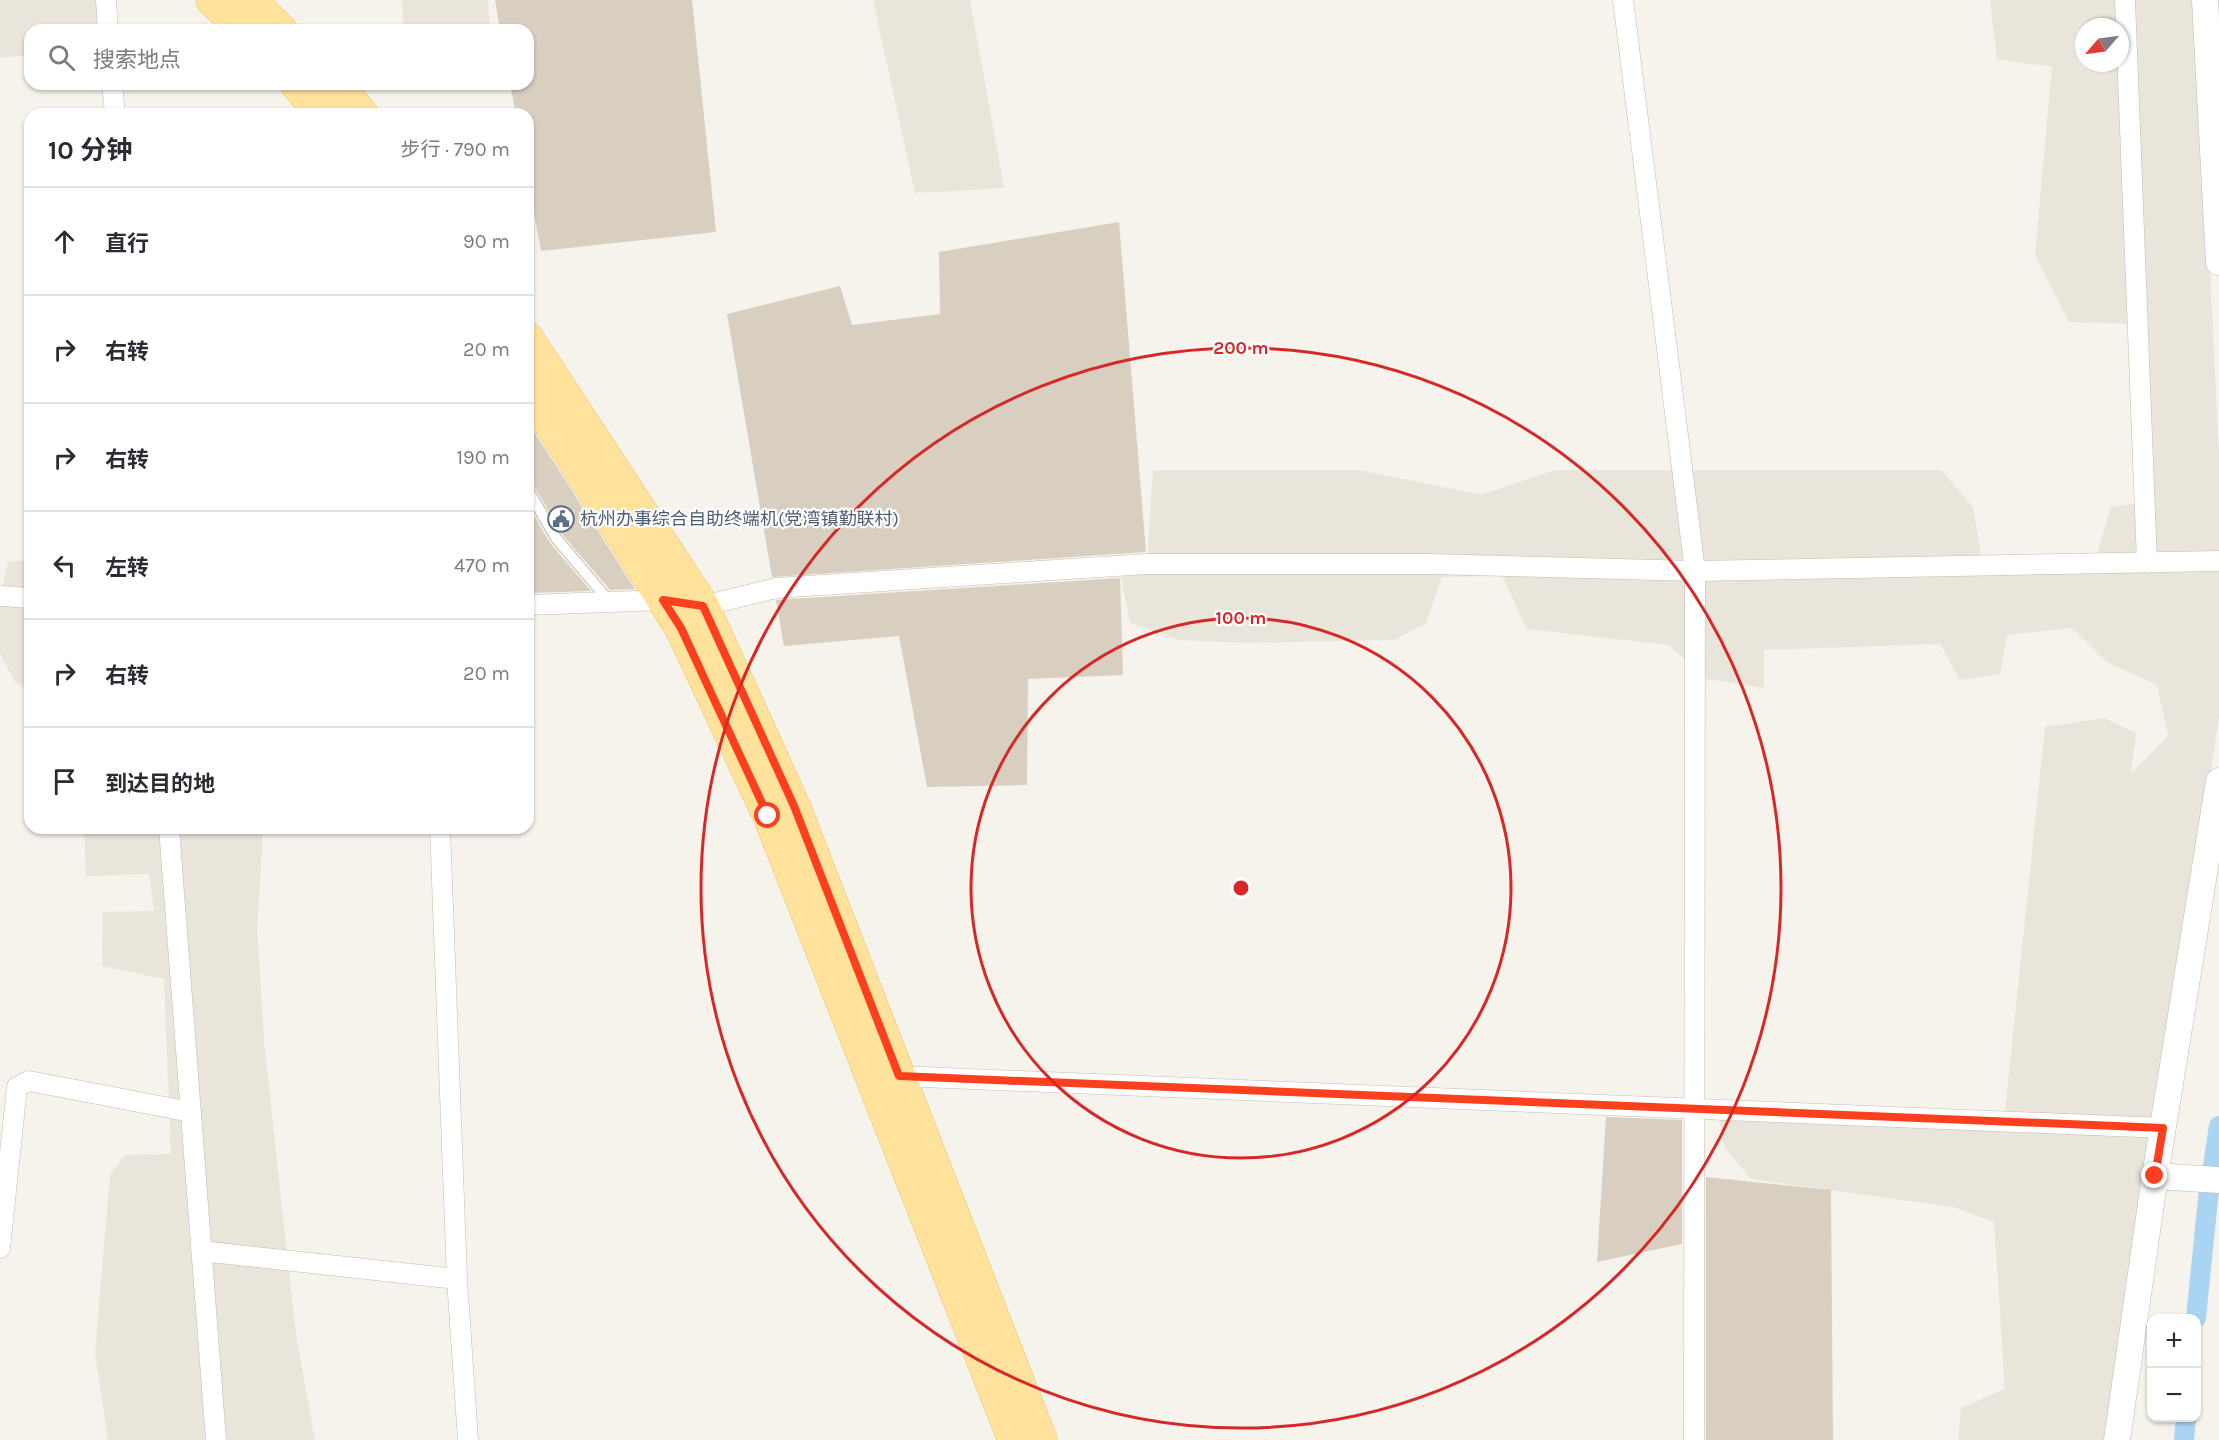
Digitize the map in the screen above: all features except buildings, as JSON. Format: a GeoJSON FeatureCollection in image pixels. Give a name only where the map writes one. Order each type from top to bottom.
{"type":"FeatureCollection","features":[{"type":"Feature","properties":{"kind":"main road"},"geometry":{"type":"LineString","coordinates":[[212,0],[239,24]]}},
{"type":"Feature","properties":{"kind":"main road"},"geometry":{"type":"LineString","coordinates":[[250,0],[275,24]]}},
{"type":"Feature","properties":{"kind":"main road"},"geometry":{"type":"LineString","coordinates":[[301,90],[317,108]]}},
{"type":"Feature","properties":{"kind":"main road"},"geometry":{"type":"LineString","coordinates":[[342,90],[357,108]]}},
{"type":"Feature","properties":{"kind":"main road"},"geometry":{"type":"LineString","coordinates":[[534,348],[703,606],[794,806],[1041,1440]]}},
{"type":"Feature","properties":{"kind":"main road"},"geometry":{"type":"LineString","coordinates":[[534,398],[681,628],[768,816],[1014,1440]]}},
{"type":"Feature","properties":{"kind":"street"},"geometry":{"type":"LineString","coordinates":[[106,0],[108,24]]}},
{"type":"Feature","properties":{"kind":"street"},"geometry":{"type":"LineString","coordinates":[[1623,0],[1695,571],[1694,1440]]}},
{"type":"Feature","properties":{"kind":"street"},"geometry":{"type":"LineString","coordinates":[[2125,0],[2147,563]]}},
{"type":"Feature","properties":{"kind":"street"},"geometry":{"type":"LineString","coordinates":[[2205,0],[2219,262]]}},
{"type":"Feature","properties":{"kind":"street"},"geometry":{"type":"LineString","coordinates":[[113,90],[114,108]]}},
{"type":"Feature","properties":{"kind":"street"},"geometry":{"type":"LineString","coordinates":[[534,605],[663,600],[703,606],[776,588],[1147,564],[1429,564],[1695,571],[2219,561]]}},
{"type":"Feature","properties":{"kind":"street"},"geometry":{"type":"LineString","coordinates":[[0,596],[24,598]]}},
{"type":"Feature","properties":{"kind":"street"},"geometry":{"type":"LineString","coordinates":[[2117,1440],[2155,1176],[2219,781]]}},
{"type":"Feature","properties":{"kind":"street"},"geometry":{"type":"LineString","coordinates":[[169,834],[216,1440]]}},
{"type":"Feature","properties":{"kind":"street"},"geometry":{"type":"LineString","coordinates":[[440,834],[457,1279],[468,1440]]}},
{"type":"Feature","properties":{"kind":"street"},"geometry":{"type":"LineString","coordinates":[[899,1076],[2163,1128]]}},
{"type":"Feature","properties":{"kind":"street"},"geometry":{"type":"LineString","coordinates":[[0,1248],[17,1087],[29,1081],[191,1112]]}},
{"type":"Feature","properties":{"kind":"street"},"geometry":{"type":"LineString","coordinates":[[2155,1176],[2219,1180]]}},
{"type":"Feature","properties":{"kind":"street"},"geometry":{"type":"LineString","coordinates":[[201,1251],[457,1279]]}},
{"type":"Feature","properties":{"kind":"lane"},"geometry":{"type":"LineString","coordinates":[[534,500],[556,538],[609,602]]}},
{"type":"Feature","properties":{"kind":"shaded area"},"geometry":{"type":"Polygon","coordinates":[[[0,0],[106,0],[104,24],[24,24],[24,56],[0,58],[0,0]]]}},
{"type":"Feature","properties":{"kind":"shaded area"},"geometry":{"type":"Polygon","coordinates":[[[402,0],[488,0],[490,24],[404,24],[402,0]]]}},
{"type":"Feature","properties":{"kind":"shaded area"},"geometry":{"type":"Polygon","coordinates":[[[873,0],[970,0],[1004,188],[915,193],[873,0]]]}},
{"type":"Feature","properties":{"kind":"shaded area"},"geometry":{"type":"Polygon","coordinates":[[[1990,0],[2197,0],[2219,458],[2219,717],[2107,1440],[1958,1440],[1961,1408],[2005,1389],[1994,1222],[1953,1207],[1751,1179],[1724,1147],[1718,1109],[2004,1121],[2045,727],[2104,718],[2136,733],[2131,774],[2168,736],[2157,685],[2107,662],[2072,628],[2007,635],[2000,674],[1960,680],[1940,644],[1764,650],[1764,688],[1706,679],[1669,645],[1527,629],[1502,576],[1442,577],[1426,623],[1394,640],[1246,643],[1179,640],[1130,623],[1119,566],[1147,563],[1153,470],[1359,470],[1481,495],[1555,470],[1941,470],[1973,507],[1983,566],[2094,564],[2111,507],[2144,502],[2137,324],[2069,322],[2035,255],[2052,67],[1997,59],[1990,0]]]}},
{"type":"Feature","properties":{"kind":"shaded area"},"geometry":{"type":"Polygon","coordinates":[[[24,561],[24,688],[15,682],[0,654],[0,596],[8,562],[24,561]]]}},
{"type":"Feature","properties":{"kind":"shaded area"},"geometry":{"type":"Polygon","coordinates":[[[84,834],[263,834],[257,929],[264,1042],[296,1335],[315,1440],[108,1440],[95,1353],[110,1175],[125,1155],[171,1154],[164,979],[102,966],[103,912],[154,911],[149,874],[86,876],[84,834]]]}},
{"type":"Feature","properties":{"kind":"waterway"},"geometry":{"type":"LineString","coordinates":[[2196,1314],[2208,1199],[2219,1126]]}},
{"type":"Feature","properties":{"kind":"waterway"},"geometry":{"type":"LineString","coordinates":[[2184,1440],[2186,1422]]}},
{"type":"Feature","properties":{"kind":"place","name":"杭州办事综合自助终端机(党湾镇勤联村)"},"geometry":{"type":"Point","coordinates":[561,519]}},
{"type":"Feature","properties":{"kind":"route"},"geometry":{"type":"LineString","coordinates":[[768,816],[681,628],[663,600],[703,606],[794,806],[899,1076],[2163,1128],[2155,1176]]}}]}
